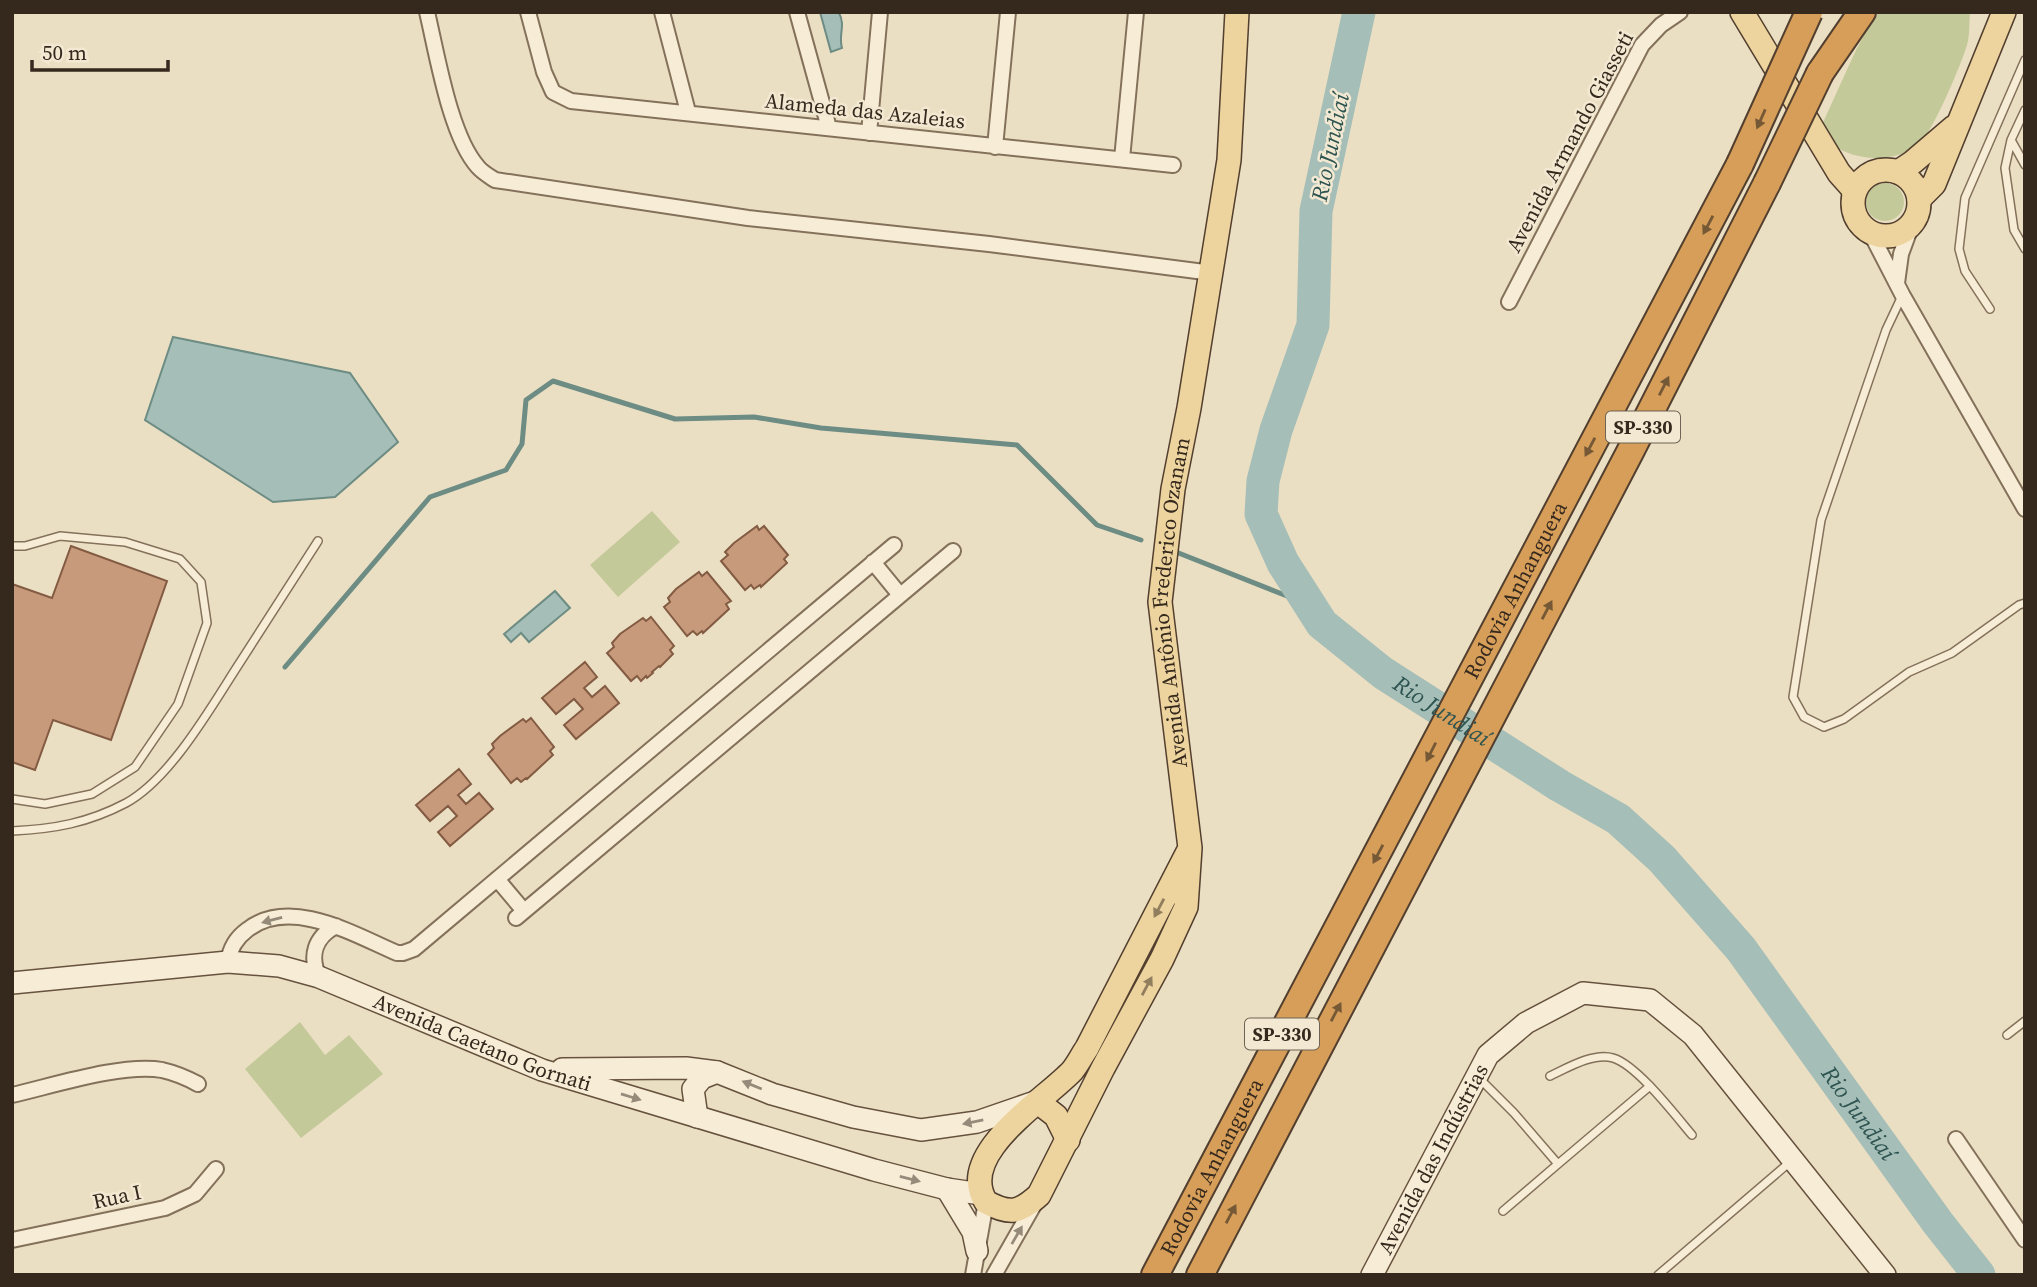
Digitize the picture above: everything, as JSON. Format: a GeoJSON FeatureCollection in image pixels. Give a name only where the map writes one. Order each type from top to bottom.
{"type":"FeatureCollection","features":[{"type":"Feature","properties":{"kind":"highway","name":"Rodovia Anhanguera"},"geometry":{"type":"LineString","coordinates":[[1154,1275],[1740,164],[1809,12]]}},
{"type":"Feature","properties":{"kind":"highway","name":"Rodovia Anhanguera"},"geometry":{"type":"LineString","coordinates":[[1200,1275],[1630,452],[1767,183],[1846,12]]}},
{"type":"Feature","properties":{"kind":"highway"},"geometry":{"type":"LineString","coordinates":[[1820,73],[1862,12]]}},
{"type":"Feature","properties":{"kind":"main road","name":"Avenida Antônio Frederico Ozanam"},"geometry":{"type":"LineString","coordinates":[[1039,1195],[1162,959],[1186,907],[1190,848],[1160,602],[1167,534],[1229,160],[1237,12]]}},
{"type":"Feature","properties":{"kind":"main road"},"geometry":{"type":"LineString","coordinates":[[1742,12],[1839,173],[1855,191]]}},
{"type":"Feature","properties":{"kind":"main road"},"geometry":{"type":"LineString","coordinates":[[1919,199],[1934,184],[2004,12]]}},
{"type":"Feature","properties":{"kind":"main road"},"geometry":{"type":"LineString","coordinates":[[1898,172],[1956,125]]}},
{"type":"Feature","properties":{"kind":"main road"},"geometry":{"type":"LineString","coordinates":[[1825,148],[1875,171],[1890,170],[1908,178],[1916,187],[1919,208],[1912,224],[1903,232],[1893,235],[1870,232],[1857,218],[1853,209],[1855,191],[1859,183],[1875,171]]}},
{"type":"Feature","properties":{"kind":"main road"},"geometry":{"type":"LineString","coordinates":[[1039,1195],[1025,1207],[1010,1212],[983,1198],[979,1187],[980,1172],[1010,1124],[1074,1069],[1190,848]]}},
{"type":"Feature","properties":{"kind":"main road","name":"Avenida Caetano Gornati"},"geometry":{"type":"LineString","coordinates":[[12,983],[228,962],[279,966],[319,977],[542,1070],[874,1170],[983,1198]]}},
{"type":"Feature","properties":{"kind":"main road","name":"Avenida das Indústrias"},"geometry":{"type":"LineString","coordinates":[[1372,1275],[1488,1055],[1526,1023],[1583,993],[1650,1000],[1693,1035],[1793,1159]]}},
{"type":"Feature","properties":{"kind":"main road"},"geometry":{"type":"LineString","coordinates":[[1110,1003],[1126,1010],[1129,1021]]}},
{"type":"Feature","properties":{"kind":"main road"},"geometry":{"type":"LineString","coordinates":[[542,1070],[686,1068],[717,1072],[772,1094],[844,1114],[921,1130],[977,1122],[1038,1101]]}},
{"type":"Feature","properties":{"kind":"main road"},"geometry":{"type":"LineString","coordinates":[[697,1116],[693,1089],[702,1079],[717,1072]]}},
{"type":"Feature","properties":{"kind":"main road"},"geometry":{"type":"LineString","coordinates":[[1038,1101],[1056,1116],[1068,1140]]}},
{"type":"Feature","properties":{"kind":"main road"},"geometry":{"type":"LineString","coordinates":[[1793,1159],[1885,1275]]}},
{"type":"Feature","properties":{"kind":"main road"},"geometry":{"type":"LineString","coordinates":[[947,1189],[973,1232],[977,1251]]}},
{"type":"Feature","properties":{"kind":"street"},"geometry":{"type":"LineString","coordinates":[[427,12],[456,128],[464,148],[478,168],[495,180],[748,218],[1212,272]]}},
{"type":"Feature","properties":{"kind":"street","name":"Alameda das Azaleias"},"geometry":{"type":"LineString","coordinates":[[528,12],[544,72],[553,92],[571,101],[1173,165]]}},
{"type":"Feature","properties":{"kind":"street"},"geometry":{"type":"LineString","coordinates":[[662,12],[688,112]]}},
{"type":"Feature","properties":{"kind":"street"},"geometry":{"type":"LineString","coordinates":[[797,12],[829,128]]}},
{"type":"Feature","properties":{"kind":"street"},"geometry":{"type":"LineString","coordinates":[[869,133],[880,12]]}},
{"type":"Feature","properties":{"kind":"street"},"geometry":{"type":"LineString","coordinates":[[995,147],[1009,12]]}},
{"type":"Feature","properties":{"kind":"street"},"geometry":{"type":"LineString","coordinates":[[1122,159],[1136,12]]}},
{"type":"Feature","properties":{"kind":"street","name":"Avenida Armando Giasseti"},"geometry":{"type":"LineString","coordinates":[[1509,302],[1642,45],[1661,25],[1680,12]]}},
{"type":"Feature","properties":{"kind":"street"},"geometry":{"type":"LineString","coordinates":[[1900,289],[1901,254],[1912,224]]}},
{"type":"Feature","properties":{"kind":"street"},"geometry":{"type":"LineString","coordinates":[[1870,232],[2025,509]]}},
{"type":"Feature","properties":{"kind":"street"},"geometry":{"type":"LineString","coordinates":[[228,962],[233,945],[253,926],[280,917],[308,917],[397,953],[414,949],[894,545]]}},
{"type":"Feature","properties":{"kind":"street"},"geometry":{"type":"LineString","coordinates":[[497,879],[520,915],[953,551]]}},
{"type":"Feature","properties":{"kind":"street"},"geometry":{"type":"LineString","coordinates":[[873,562],[900,595]]}},
{"type":"Feature","properties":{"kind":"street"},"geometry":{"type":"LineString","coordinates":[[319,977],[314,968],[315,948],[320,939],[335,926]]}},
{"type":"Feature","properties":{"kind":"street"},"geometry":{"type":"LineString","coordinates":[[12,1095],[141,1069],[162,1070],[198,1084]]}},
{"type":"Feature","properties":{"kind":"street"},"geometry":{"type":"LineString","coordinates":[[1956,1139],[2025,1240]]}},
{"type":"Feature","properties":{"kind":"street","name":"Rua I"},"geometry":{"type":"LineString","coordinates":[[12,1241],[165,1208],[195,1194],[216,1169]]}},
{"type":"Feature","properties":{"kind":"street","name":"Avenida Antônio Frederico Ozanam"},"geometry":{"type":"LineString","coordinates":[[994,1275],[1039,1195]]}},
{"type":"Feature","properties":{"kind":"street"},"geometry":{"type":"LineString","coordinates":[[973,1275],[983,1198]]}},
{"type":"Feature","properties":{"kind":"lane"},"geometry":{"type":"LineString","coordinates":[[1990,309],[1965,271],[1959,249],[1965,198],[2025,60]]}},
{"type":"Feature","properties":{"kind":"lane"},"geometry":{"type":"LineString","coordinates":[[2025,110],[2011,140],[2005,168],[2014,230],[2025,249]]}},
{"type":"Feature","properties":{"kind":"lane"},"geometry":{"type":"LineString","coordinates":[[2011,140],[2025,165]]}},
{"type":"Feature","properties":{"kind":"lane"},"geometry":{"type":"LineString","coordinates":[[1900,289],[1821,520],[1793,696],[1804,717],[1824,727],[1844,719],[1909,672],[1952,653],[2025,603]]}},
{"type":"Feature","properties":{"kind":"lane"},"geometry":{"type":"LineString","coordinates":[[12,546],[25,546],[60,536],[125,542],[180,559],[201,582],[207,623],[178,704],[135,767],[93,794],[45,804],[12,799]]}},
{"type":"Feature","properties":{"kind":"lane"},"geometry":{"type":"LineString","coordinates":[[12,831],[82,823],[128,802],[162,775],[209,710],[318,541]]}},
{"type":"Feature","properties":{"kind":"lane"},"geometry":{"type":"LineString","coordinates":[[2007,1035],[2025,1021]]}},
{"type":"Feature","properties":{"kind":"lane"},"geometry":{"type":"LineString","coordinates":[[1550,1076],[1578,1063],[1601,1057],[1614,1058],[1650,1086],[1692,1135]]}},
{"type":"Feature","properties":{"kind":"lane"},"geometry":{"type":"LineString","coordinates":[[1477,1076],[1514,1113],[1558,1164]]}},
{"type":"Feature","properties":{"kind":"lane"},"geometry":{"type":"LineString","coordinates":[[1503,1211],[1650,1086]]}},
{"type":"Feature","properties":{"kind":"lane"},"geometry":{"type":"LineString","coordinates":[[1658,1275],[1793,1159]]}},
{"type":"Feature","properties":{"kind":"green space"},"geometry":{"type":"Polygon","coordinates":[[[1877,12],[1970,12],[1969,37],[1964,55],[1945,99],[1923,139],[1917,146],[1898,155],[1875,158],[1843,151],[1820,129],[1856,50],[1877,12]]]}},
{"type":"Feature","properties":{"kind":"green space"},"geometry":{"type":"Polygon","coordinates":[[[1885,183],[1898,189],[1904,202],[1898,215],[1885,221],[1872,215],[1866,202],[1872,189],[1885,183]]]}},
{"type":"Feature","properties":{"kind":"green space"},"geometry":{"type":"Polygon","coordinates":[[[652,511],[680,542],[618,597],[590,565],[652,511]]]}},
{"type":"Feature","properties":{"kind":"green space"},"geometry":{"type":"Polygon","coordinates":[[[300,1022],[325,1055],[349,1035],[383,1074],[301,1138],[245,1069],[300,1022]]]}},
{"type":"Feature","properties":{"kind":"water"},"geometry":{"type":"Polygon","coordinates":[[[820,12],[839,13],[842,22],[842,48],[831,52],[820,12]]]}},
{"type":"Feature","properties":{"kind":"water"},"geometry":{"type":"Polygon","coordinates":[[[173,337],[350,373],[398,442],[335,497],[273,502],[145,420],[173,337]]]}},
{"type":"Feature","properties":{"kind":"water"},"geometry":{"type":"Polygon","coordinates":[[[555,591],[570,608],[529,642],[521,633],[511,642],[504,634],[555,591]]]}},
{"type":"Feature","properties":{"kind":"building"},"geometry":{"type":"Polygon","coordinates":[[[757,526],[759,530],[764,526],[788,555],[784,559],[787,563],[761,587],[760,585],[754,589],[751,585],[745,590],[721,561],[728,555],[725,552],[734,543],[757,526]]]}},
{"type":"Feature","properties":{"kind":"building"},"geometry":{"type":"Polygon","coordinates":[[[71,546],[167,581],[111,740],[53,720],[35,770],[12,762],[12,584],[52,598],[71,546]]]}},
{"type":"Feature","properties":{"kind":"building"},"geometry":{"type":"Polygon","coordinates":[[[699,572],[702,576],[707,572],[731,601],[726,604],[729,609],[703,633],[702,631],[697,635],[693,631],[687,636],[664,607],[670,602],[668,598],[676,589],[699,572]]]}},
{"type":"Feature","properties":{"kind":"building"},"geometry":{"type":"Polygon","coordinates":[[[651,617],[674,646],[670,650],[673,654],[647,678],[646,676],[641,681],[637,676],[631,681],[607,653],[614,647],[612,643],[620,634],[643,618],[646,621],[651,617]]]}},
{"type":"Feature","properties":{"kind":"building"},"geometry":{"type":"Polygon","coordinates":[[[585,662],[597,677],[584,688],[592,697],[605,686],[619,703],[576,739],[564,725],[583,709],[574,699],[556,714],[542,698],[585,662]]]}},
{"type":"Feature","properties":{"kind":"building"},"geometry":{"type":"Polygon","coordinates":[[[531,718],[554,747],[550,751],[553,755],[527,779],[521,782],[517,778],[511,783],[488,754],[494,748],[492,744],[500,736],[523,719],[526,722],[531,718]]]}},
{"type":"Feature","properties":{"kind":"building"},"geometry":{"type":"Polygon","coordinates":[[[459,769],[471,784],[458,795],[466,804],[479,793],[493,809],[450,846],[438,832],[457,816],[448,806],[430,821],[416,805],[459,769]]]}},
{"type":"Feature","properties":{"kind":"waterway","name":"Rio Jundiaí"},"geometry":{"type":"LineString","coordinates":[[1359,12],[1316,211],[1313,325],[1276,430],[1263,481],[1261,514],[1283,563],[1322,624],[1383,673],[1560,786],[1618,819],[1662,859],[1741,949],[1938,1223],[1979,1275]]}},
{"type":"Feature","properties":{"kind":"waterway"},"geometry":{"type":"LineString","coordinates":[[285,667],[430,497],[506,470],[522,444],[526,400],[553,381],[675,419],[754,417],[821,428],[1017,445],[1097,525],[1141,540]]}},
{"type":"Feature","properties":{"kind":"waterway"},"geometry":{"type":"LineString","coordinates":[[1171,550],[1287,596],[1322,624]]}}]}
